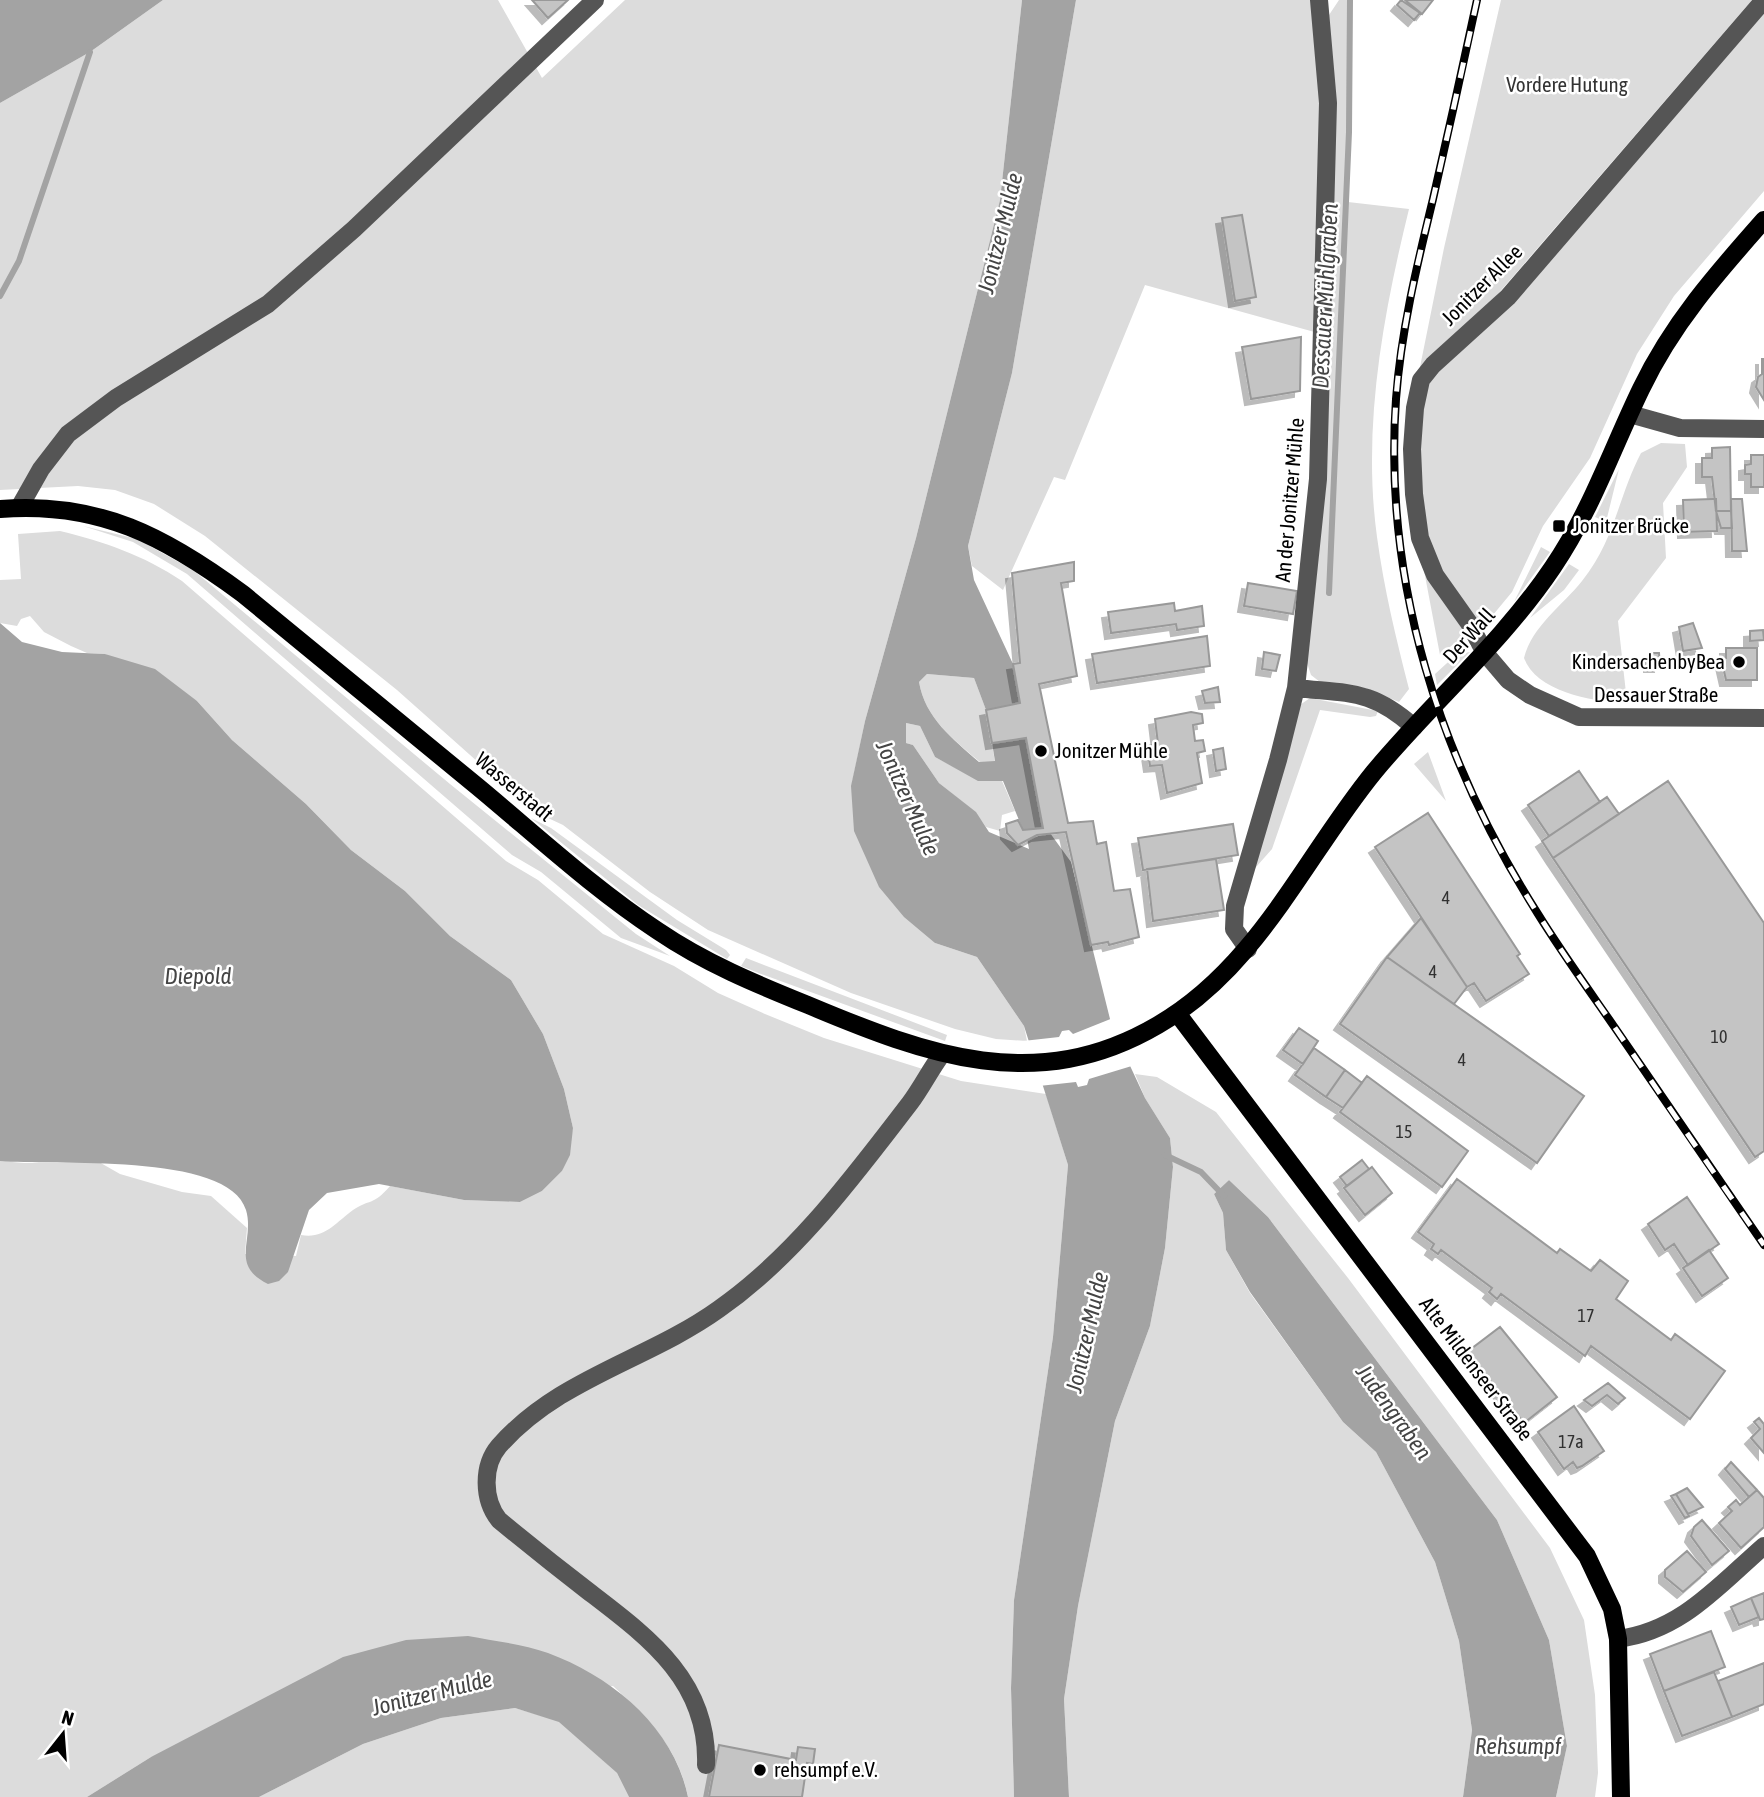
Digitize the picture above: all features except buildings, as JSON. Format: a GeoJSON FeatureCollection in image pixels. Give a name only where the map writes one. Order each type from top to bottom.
{"type":"FeatureCollection","features":[{"type":"Feature","properties":{"kind":"main road","name":"Der Wall"},"geometry":{"type":"LineString","coordinates":[[1024,1064],[1086,1055],[1144,1033],[1199,996],[1248,949],[1354,796],[1516,618],[1558,560],[1601,483],[1654,365],[1689,308],[1764,220]]}},
{"type":"Feature","properties":{"kind":"main road","name":"Wasserstadt"},"geometry":{"type":"LineString","coordinates":[[0,509],[85,512],[108,518],[179,548],[243,594],[575,867],[657,931],[702,959],[894,1039],[967,1060],[1024,1064]]}},
{"type":"Feature","properties":{"kind":"main road","name":"Alte Mildenseer Straße"},"geometry":{"type":"LineString","coordinates":[[1177,1013],[1567,1526],[1601,1583],[1612,1609],[1618,1639],[1621,1797]]}},
{"type":"Feature","properties":{"kind":"street"},"geometry":{"type":"LineString","coordinates":[[19,508],[41,469],[68,435],[116,398],[268,304],[354,229],[595,0]]}},
{"type":"Feature","properties":{"kind":"street","name":"An der Jonitzer Mühle"},"geometry":{"type":"LineString","coordinates":[[1248,949],[1234,929],[1234,906],[1278,761],[1296,688],[1318,479],[1328,103],[1319,0]]}},
{"type":"Feature","properties":{"kind":"street","name":"Jonitzer Allee"},"geometry":{"type":"LineString","coordinates":[[1485,653],[1469,623],[1435,575],[1420,538],[1412,449],[1415,408],[1421,380],[1433,365],[1508,296],[1764,0]]}},
{"type":"Feature","properties":{"kind":"street"},"geometry":{"type":"LineString","coordinates":[[1630,414],[1680,428],[1764,429]]}},
{"type":"Feature","properties":{"kind":"street","name":"Dessauer Straße"},"geometry":{"type":"LineString","coordinates":[[1485,653],[1508,680],[1531,695],[1579,717],[1764,718]]}},
{"type":"Feature","properties":{"kind":"street"},"geometry":{"type":"LineString","coordinates":[[1296,688],[1373,698],[1390,706],[1414,727]]}},
{"type":"Feature","properties":{"kind":"street"},"geometry":{"type":"LineString","coordinates":[[706,1765],[707,1738],[701,1714],[662,1651],[499,1520],[491,1510],[487,1495],[489,1467],[497,1448],[550,1402],[582,1381],[692,1329],[772,1268],[823,1211],[904,1111],[942,1054]]}},
{"type":"Feature","properties":{"kind":"street"},"geometry":{"type":"LineString","coordinates":[[1618,1639],[1645,1636],[1679,1619],[1764,1546]]}},
{"type":"Feature","properties":{"kind":"green space"},"geometry":{"type":"Polygon","coordinates":[[[163,0],[498,0],[542,78],[625,0],[1022,0],[1000,200],[916,538],[865,721],[852,783],[935,943],[977,957],[1024,1026],[1027,1041],[996,1039],[955,1029],[851,993],[708,930],[650,892],[563,825],[533,811],[397,690],[205,536],[154,504],[115,490],[78,486],[0,490],[0,103],[90,52],[163,0]]]}},
{"type":"Feature","properties":{"kind":"green space"},"geometry":{"type":"Polygon","coordinates":[[[1076,0],[1313,0],[1327,18],[1339,0],[1349,0],[1348,202],[1409,209],[1383,330],[1372,454],[1377,537],[1409,689],[1399,702],[1365,688],[1320,682],[1311,675],[1307,663],[1329,336],[1145,285],[1065,480],[1054,477],[1003,590],[972,566],[968,546],[1012,373],[1076,0]]]}},
{"type":"Feature","properties":{"kind":"green space","name":"Vordere Hutung"},"geometry":{"type":"Polygon","coordinates":[[[1501,0],[1752,0],[1484,310],[1419,372],[1444,248],[1501,0]]]}},
{"type":"Feature","properties":{"kind":"green space"},"geometry":{"type":"Polygon","coordinates":[[[1764,8],[1764,191],[1674,296],[1637,354],[1590,458],[1543,526],[1512,592],[1483,627],[1477,627],[1441,577],[1416,495],[1419,398],[1439,366],[1764,8]]]}},
{"type":"Feature","properties":{"kind":"green space"},"geometry":{"type":"Polygon","coordinates":[[[1661,443],[1685,444],[1687,467],[1663,503],[1666,558],[1618,621],[1627,702],[1568,693],[1541,679],[1531,670],[1524,658],[1528,646],[1549,616],[1593,566],[1609,534],[1641,453],[1661,443]]]}},
{"type":"Feature","properties":{"kind":"green space"},"geometry":{"type":"Polygon","coordinates":[[[1619,469],[1606,522],[1595,517],[1619,469]]]}},
{"type":"Feature","properties":{"kind":"green space"},"geometry":{"type":"Polygon","coordinates":[[[83,526],[137,539],[193,570],[450,784],[636,934],[670,956],[621,938],[541,872],[512,855],[187,574],[133,542],[83,526]]]}},
{"type":"Feature","properties":{"kind":"green space"},"geometry":{"type":"Polygon","coordinates":[[[60,531],[123,550],[182,581],[506,861],[538,880],[603,934],[674,966],[718,993],[824,1038],[961,1081],[1046,1094],[1068,1165],[1053,1337],[1014,1600],[1011,1688],[1014,1797],[688,1797],[677,1763],[669,1749],[650,1723],[613,1686],[151,1757],[87,1797],[0,1797],[0,1161],[99,1162],[120,1174],[182,1192],[211,1196],[247,1228],[245,1254],[296,1256],[301,1235],[317,1235],[323,1232],[353,1210],[379,1197],[390,1186],[464,1200],[520,1202],[542,1191],[562,1171],[573,1128],[564,1089],[543,1034],[511,980],[450,936],[405,891],[351,850],[306,804],[232,740],[197,701],[105,654],[87,653],[71,646],[44,632],[30,616],[21,619],[17,626],[0,623],[0,580],[21,579],[18,534],[60,531]]]}},
{"type":"Feature","properties":{"kind":"green space"},"geometry":{"type":"Polygon","coordinates":[[[1419,544],[1466,634],[1440,655],[1419,544]]]}},
{"type":"Feature","properties":{"kind":"green space"},"geometry":{"type":"Polygon","coordinates":[[[1541,547],[1550,552],[1514,602],[1541,547]]]}},
{"type":"Feature","properties":{"kind":"green space"},"geometry":{"type":"Polygon","coordinates":[[[1569,564],[1579,570],[1564,590],[1530,618],[1569,564]]]}},
{"type":"Feature","properties":{"kind":"green space"},"geometry":{"type":"Polygon","coordinates":[[[1470,652],[1437,685],[1435,674],[1457,654],[1470,652]]]}},
{"type":"Feature","properties":{"kind":"green space"},"geometry":{"type":"Polygon","coordinates":[[[927,674],[974,678],[986,710],[995,762],[980,762],[950,736],[934,717],[922,695],[919,682],[927,674]]]}},
{"type":"Feature","properties":{"kind":"green space"},"geometry":{"type":"Polygon","coordinates":[[[1310,698],[1378,711],[1376,716],[1370,717],[1320,710],[1272,849],[1249,875],[1297,707],[1310,698]]]}},
{"type":"Feature","properties":{"kind":"green space"},"geometry":{"type":"Polygon","coordinates":[[[906,723],[920,726],[935,757],[978,780],[1002,781],[1015,811],[1002,815],[1000,831],[986,827],[975,812],[939,783],[913,745],[906,743],[906,723]]]}},
{"type":"Feature","properties":{"kind":"green space"},"geometry":{"type":"Polygon","coordinates":[[[1428,752],[1446,801],[1414,764],[1428,752]]]}},
{"type":"Feature","properties":{"kind":"green space"},"geometry":{"type":"Polygon","coordinates":[[[531,818],[551,828],[677,920],[730,955],[727,959],[638,905],[531,818]]]}},
{"type":"Feature","properties":{"kind":"green space"},"geometry":{"type":"Polygon","coordinates":[[[746,958],[947,1035],[945,1041],[741,966],[746,958]]]}},
{"type":"Feature","properties":{"kind":"green space"},"geometry":{"type":"Polygon","coordinates":[[[1135,1074],[1157,1077],[1216,1112],[1348,1278],[1550,1548],[1584,1620],[1595,1695],[1598,1773],[1595,1797],[1556,1797],[1567,1746],[1549,1640],[1497,1520],[1268,1217],[1229,1180],[1214,1194],[1223,1213],[1226,1250],[1250,1293],[1343,1422],[1376,1452],[1435,1562],[1459,1641],[1472,1730],[1463,1797],[1069,1797],[1064,1699],[1078,1606],[1115,1421],[1150,1326],[1165,1248],[1173,1167],[1170,1138],[1145,1098],[1135,1074]]]}},
{"type":"Feature","properties":{"kind":"green space"},"geometry":{"type":"Polygon","coordinates":[[[515,1708],[559,1721],[617,1773],[629,1797],[259,1797],[363,1744],[441,1718],[515,1708]]]}},
{"type":"Feature","properties":{"kind":"water"},"geometry":{"type":"Polygon","coordinates":[[[0,0],[163,0],[90,52],[0,103],[0,0]]]}},
{"type":"Feature","properties":{"kind":"water","name":"Jonitzer Mulde"},"geometry":{"type":"Polygon","coordinates":[[[1022,0],[1076,0],[1012,373],[968,546],[974,580],[1013,664],[1020,703],[986,710],[974,678],[927,674],[919,682],[922,695],[934,717],[950,736],[979,762],[995,761],[992,743],[1026,738],[1043,828],[1023,830],[1003,781],[978,781],[935,757],[920,726],[906,723],[906,743],[913,745],[939,783],[976,812],[989,832],[1029,849],[1027,839],[1050,833],[1071,862],[1112,1027],[1145,1098],[1170,1138],[1173,1167],[1165,1248],[1150,1326],[1115,1421],[1078,1606],[1064,1699],[1069,1797],[1014,1797],[1011,1688],[1014,1600],[1053,1337],[1068,1165],[1024,1026],[977,957],[935,943],[904,917],[879,887],[854,831],[851,786],[865,721],[916,538],[1000,200],[1022,0]]]}},
{"type":"Feature","properties":{"kind":"water","name":"Diepold"},"geometry":{"type":"Polygon","coordinates":[[[0,623],[22,642],[62,652],[105,654],[155,669],[197,701],[232,740],[306,804],[351,850],[405,891],[450,936],[511,980],[543,1034],[564,1089],[573,1128],[570,1155],[562,1171],[542,1191],[520,1202],[464,1200],[379,1184],[327,1193],[309,1210],[288,1272],[279,1281],[268,1284],[256,1277],[246,1260],[246,1210],[233,1191],[207,1178],[135,1165],[0,1161],[0,623]]]}},
{"type":"Feature","properties":{"kind":"water","name":"Rehsumpf"},"geometry":{"type":"Polygon","coordinates":[[[1229,1180],[1268,1217],[1497,1520],[1549,1640],[1567,1746],[1556,1797],[1463,1797],[1472,1730],[1459,1641],[1435,1562],[1376,1452],[1343,1422],[1250,1292],[1226,1250],[1223,1213],[1214,1194],[1229,1180]]]}},
{"type":"Feature","properties":{"kind":"water","name":"Jonitzer Mulde"},"geometry":{"type":"Polygon","coordinates":[[[468,1636],[548,1653],[572,1663],[617,1691],[655,1727],[681,1772],[688,1797],[629,1797],[617,1773],[559,1722],[515,1708],[441,1718],[363,1744],[259,1797],[87,1797],[151,1757],[343,1657],[406,1640],[468,1636]]]}},
{"type":"Feature","properties":{"kind":"pier"},"geometry":{"type":"Polygon","coordinates":[[[1113,1018],[1135,1065],[1089,1079],[1087,1085],[1078,1087],[1076,1082],[1039,1086],[1023,1041],[1059,1037],[1062,1031],[1069,1030],[1073,1034],[1113,1018]]]}},
{"type":"Feature","properties":{"kind":"waterway","name":"Dessauer Mühlgraben"},"geometry":{"type":"LineString","coordinates":[[1329,593],[1349,132],[1350,0]]}},
{"type":"Feature","properties":{"kind":"waterway"},"geometry":{"type":"LineString","coordinates":[[0,296],[19,261],[90,52]]}},
{"type":"Feature","properties":{"kind":"waterway","name":"Judengraben"},"geometry":{"type":"LineString","coordinates":[[1165,1155],[1201,1172],[1224,1196]]}},
{"type":"Feature","properties":{"kind":"railway"},"geometry":{"type":"LineString","coordinates":[[1477,0],[1416,273],[1398,374],[1394,468],[1399,535],[1409,602],[1425,668],[1447,732],[1503,855],[1558,945],[1764,1245]]}},
{"type":"Feature","properties":{"kind":"place","name":"Jonitzer Brücke"},"geometry":{"type":"Point","coordinates":[1559,526]}},
{"type":"Feature","properties":{"kind":"place","name":"KindersachenbyBea"},"geometry":{"type":"Point","coordinates":[1739,662]}},
{"type":"Feature","properties":{"kind":"place","name":"Jonitzer Mühle"},"geometry":{"type":"Point","coordinates":[1041,751]}},
{"type":"Feature","properties":{"kind":"place","name":"rehsumpf e.V."},"geometry":{"type":"Point","coordinates":[760,1770]}}]}
